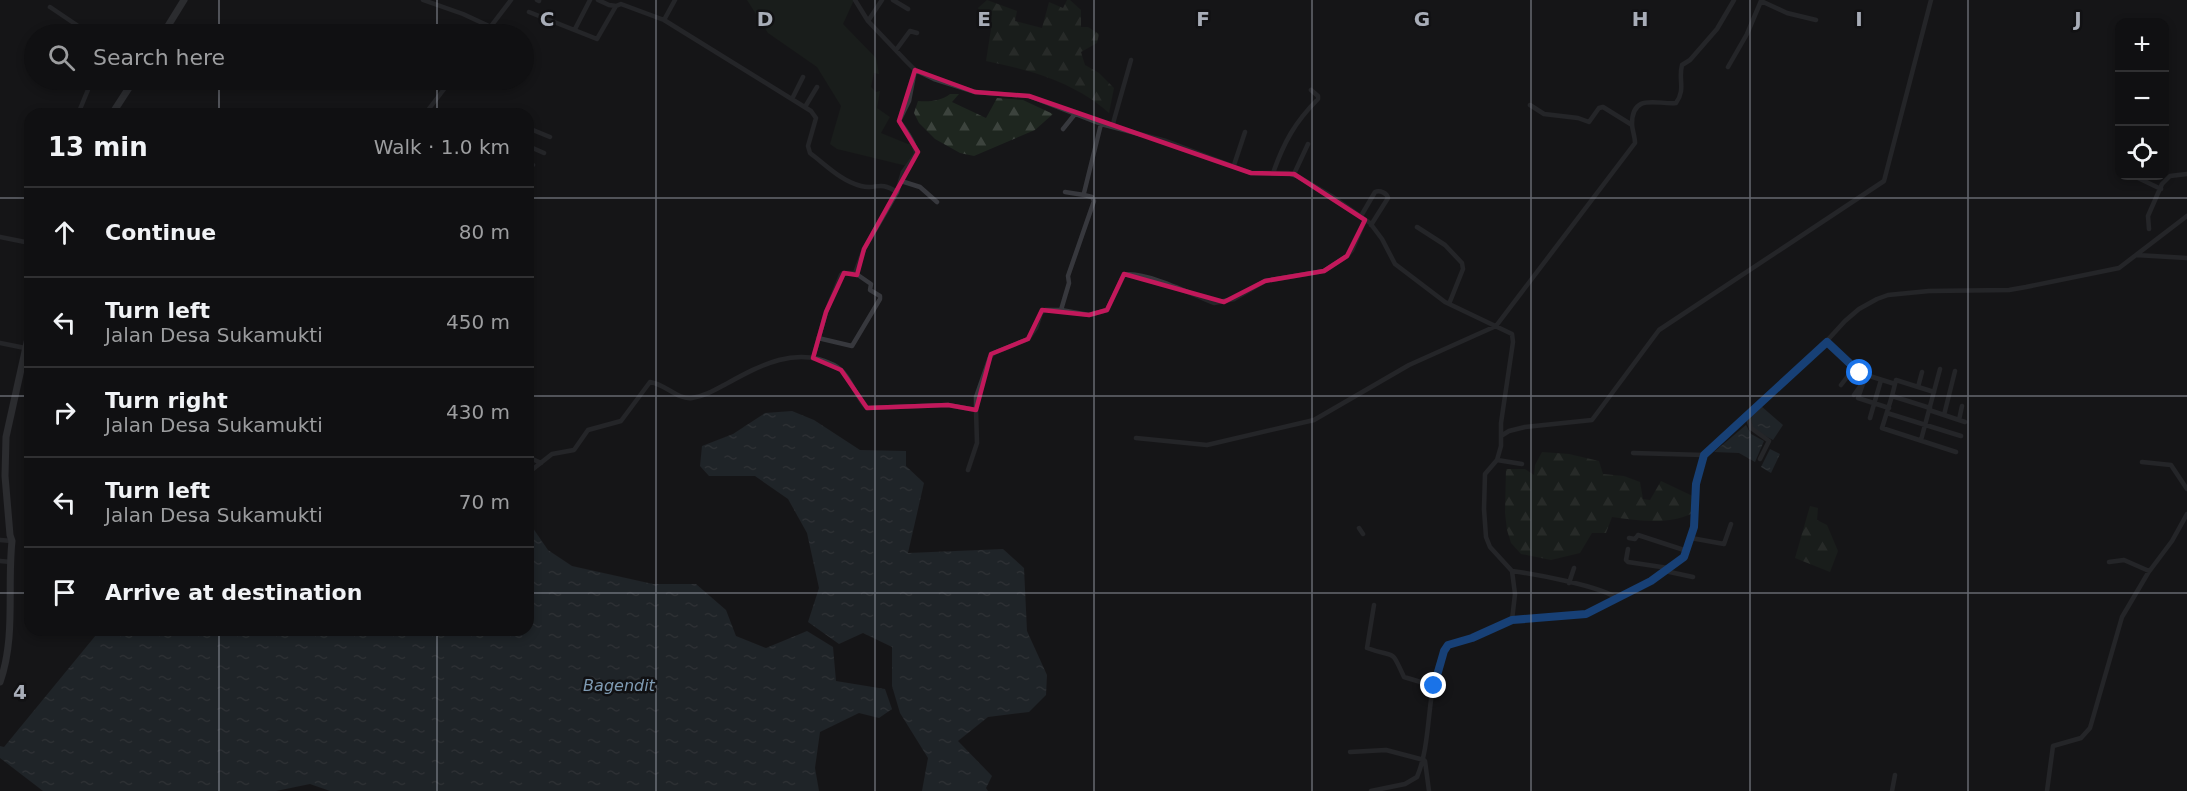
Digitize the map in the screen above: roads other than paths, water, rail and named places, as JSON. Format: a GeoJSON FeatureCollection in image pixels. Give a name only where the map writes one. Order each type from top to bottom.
{"type":"FeatureCollection","features":[{"type":"Feature","properties":{"kind":"main road"},"geometry":{"type":"LineString","coordinates":[[169,24],[184,0]]}},
{"type":"Feature","properties":{"kind":"main road"},"geometry":{"type":"LineString","coordinates":[[116,108],[128,90]]}},
{"type":"Feature","properties":{"kind":"main road"},"geometry":{"type":"LineString","coordinates":[[0,682],[7,660],[12,541],[3,450],[24,353]]}},
{"type":"Feature","properties":{"kind":"street"},"geometry":{"type":"LineString","coordinates":[[423,0],[485,24]]}},
{"type":"Feature","properties":{"kind":"street"},"geometry":{"type":"LineString","coordinates":[[493,24],[511,0]]}},
{"type":"Feature","properties":{"kind":"street"},"geometry":{"type":"LineString","coordinates":[[575,29],[590,0]]}},
{"type":"Feature","properties":{"kind":"street"},"geometry":{"type":"LineString","coordinates":[[598,0],[609,5],[621,4],[664,20],[805,107],[814,113],[816,118],[808,148],[849,182],[867,187],[886,185],[897,192]]}},
{"type":"Feature","properties":{"kind":"street"},"geometry":{"type":"LineString","coordinates":[[664,20],[675,0]]}},
{"type":"Feature","properties":{"kind":"street"},"geometry":{"type":"LineString","coordinates":[[855,0],[868,21],[896,50],[915,69],[934,79],[975,92],[1029,96],[1101,124],[1166,141],[1251,173],[1294,174],[1312,183],[1371,225],[1382,239],[1395,264],[1449,304],[1512,334],[1501,446],[1497,460],[1485,474],[1486,537],[1491,549],[1512,571],[1599,590],[1618,599]]}},
{"type":"Feature","properties":{"kind":"street"},"geometry":{"type":"LineString","coordinates":[[868,21],[882,0]]}},
{"type":"Feature","properties":{"kind":"street"},"geometry":{"type":"LineString","coordinates":[[893,0],[908,9]]}},
{"type":"Feature","properties":{"kind":"street"},"geometry":{"type":"LineString","coordinates":[[1136,438],[1207,446],[1314,420],[1410,365],[1496,326],[1635,143],[1632,125],[1634,112],[1642,103],[1655,101],[1674,104],[1677,102],[1682,89],[1680,73],[1682,65],[1690,60],[1717,29],[1734,0]]}},
{"type":"Feature","properties":{"kind":"street"},"geometry":{"type":"LineString","coordinates":[[1501,438],[1509,431],[1525,427],[1592,420],[1659,330],[1884,181],[1931,0]]}},
{"type":"Feature","properties":{"kind":"street"},"geometry":{"type":"LineString","coordinates":[[1728,67],[1748,34],[1761,1],[1787,13],[1816,20]]}},
{"type":"Feature","properties":{"kind":"street"},"geometry":{"type":"LineString","coordinates":[[529,12],[598,39],[616,6]]}},
{"type":"Feature","properties":{"kind":"street"},"geometry":{"type":"LineString","coordinates":[[50,7],[75,24]]}},
{"type":"Feature","properties":{"kind":"street"},"geometry":{"type":"LineString","coordinates":[[896,50],[910,30],[917,33]]}},
{"type":"Feature","properties":{"kind":"street"},"geometry":{"type":"LineString","coordinates":[[1112,127],[1131,60]]}},
{"type":"Feature","properties":{"kind":"street"},"geometry":{"type":"LineString","coordinates":[[855,273],[864,249],[897,192],[905,169],[916,151],[907,131],[899,121],[909,101],[915,69]]}},
{"type":"Feature","properties":{"kind":"street"},"geometry":{"type":"LineString","coordinates":[[792,99],[803,77]]}},
{"type":"Feature","properties":{"kind":"street"},"geometry":{"type":"LineString","coordinates":[[805,107],[817,87]]}},
{"type":"Feature","properties":{"kind":"street"},"geometry":{"type":"LineString","coordinates":[[80,108],[88,90]]}},
{"type":"Feature","properties":{"kind":"street"},"geometry":{"type":"LineString","coordinates":[[430,108],[443,90]]}},
{"type":"Feature","properties":{"kind":"street"},"geometry":{"type":"LineString","coordinates":[[1273,173],[1297,121],[1302,120],[1318,99],[1318,96],[1311,90]]}},
{"type":"Feature","properties":{"kind":"street"},"geometry":{"type":"LineString","coordinates":[[1530,105],[1544,114],[1578,118],[1589,122],[1599,108],[1603,107],[1632,125]]}},
{"type":"Feature","properties":{"kind":"street"},"geometry":{"type":"LineString","coordinates":[[1063,129],[1075,114]]}},
{"type":"Feature","properties":{"kind":"street"},"geometry":{"type":"LineString","coordinates":[[1085,192],[1101,124]]}},
{"type":"Feature","properties":{"kind":"street"},"geometry":{"type":"LineString","coordinates":[[534,130],[550,137]]}},
{"type":"Feature","properties":{"kind":"street"},"geometry":{"type":"LineString","coordinates":[[1234,165],[1245,132]]}},
{"type":"Feature","properties":{"kind":"street"},"geometry":{"type":"LineString","coordinates":[[1294,174],[1308,144]]}},
{"type":"Feature","properties":{"kind":"street"},"geometry":{"type":"LineString","coordinates":[[534,149],[544,153]]}},
{"type":"Feature","properties":{"kind":"street"},"geometry":{"type":"LineString","coordinates":[[2149,229],[2148,216],[2162,184],[2170,176],[2187,174]]}},
{"type":"Feature","properties":{"kind":"street"},"geometry":{"type":"LineString","coordinates":[[2142,180],[2161,189]]}},
{"type":"Feature","properties":{"kind":"street"},"geometry":{"type":"LineString","coordinates":[[901,182],[920,187],[937,202]]}},
{"type":"Feature","properties":{"kind":"street"},"geometry":{"type":"LineString","coordinates":[[1060,310],[1069,283],[1068,276],[1094,201],[1085,192],[1065,192]]}},
{"type":"Feature","properties":{"kind":"street"},"geometry":{"type":"LineString","coordinates":[[968,470],[976,443],[976,397],[990,357],[994,353],[1028,339],[1036,328],[1042,312],[1060,310],[1089,315],[1107,310],[1124,275],[1134,274],[1214,303],[1224,302],[1234,299],[1265,281],[1324,271],[1347,256],[1352,250],[1375,192],[1385,193],[1388,198],[1371,225]]}},
{"type":"Feature","properties":{"kind":"street"},"geometry":{"type":"LineString","coordinates":[[1429,791],[1424,759],[1430,704],[1444,651],[1448,645],[1472,638],[1512,620],[1584,615],[1651,581],[1685,556],[1691,538],[1696,484],[1704,455],[1827,342],[1859,309],[1882,297],[1929,291],[2026,287],[2119,268],[2187,216]]}},
{"type":"Feature","properties":{"kind":"street"},"geometry":{"type":"LineString","coordinates":[[1418,227],[1445,244],[1462,263],[1462,269],[1449,304]]}},
{"type":"Feature","properties":{"kind":"street"},"geometry":{"type":"LineString","coordinates":[[0,237],[24,242]]}},
{"type":"Feature","properties":{"kind":"street"},"geometry":{"type":"LineString","coordinates":[[2136,255],[2187,258]]}},
{"type":"Feature","properties":{"kind":"street"},"geometry":{"type":"LineString","coordinates":[[813,358],[818,338],[826,312],[841,275],[855,273],[871,284],[870,290],[880,296],[880,299],[851,346],[818,338]]}},
{"type":"Feature","properties":{"kind":"street"},"geometry":{"type":"LineString","coordinates":[[1827,342],[1865,378],[1895,384]]}},
{"type":"Feature","properties":{"kind":"street"},"geometry":{"type":"LineString","coordinates":[[0,343],[24,348]]}},
{"type":"Feature","properties":{"kind":"street"},"geometry":{"type":"LineString","coordinates":[[534,468],[552,454],[574,450],[590,429],[621,421],[650,382],[682,397],[692,398],[708,394],[783,357],[813,358],[835,365],[852,383],[867,408],[948,405],[975,410]]}},
{"type":"Feature","properties":{"kind":"street"},"geometry":{"type":"LineString","coordinates":[[1841,385],[1854,368]]}},
{"type":"Feature","properties":{"kind":"street"},"geometry":{"type":"LineString","coordinates":[[1921,440],[1940,369]]}},
{"type":"Feature","properties":{"kind":"street"},"geometry":{"type":"LineString","coordinates":[[1944,415],[1955,371]]}},
{"type":"Feature","properties":{"kind":"street"},"geometry":{"type":"LineString","coordinates":[[1918,387],[1922,372]]}},
{"type":"Feature","properties":{"kind":"street"},"geometry":{"type":"LineString","coordinates":[[1854,394],[1865,378]]}},
{"type":"Feature","properties":{"kind":"street"},"geometry":{"type":"LineString","coordinates":[[1865,378],[1858,398],[1925,425],[1961,436]]}},
{"type":"Feature","properties":{"kind":"street"},"geometry":{"type":"LineString","coordinates":[[1870,418],[1881,380]]}},
{"type":"Feature","properties":{"kind":"street"},"geometry":{"type":"LineString","coordinates":[[1934,392],[1896,380],[1882,428],[1956,452]]}},
{"type":"Feature","properties":{"kind":"street"},"geometry":{"type":"LineString","coordinates":[[1892,396],[1965,422]]}},
{"type":"Feature","properties":{"kind":"street"},"geometry":{"type":"LineString","coordinates":[[1959,420],[1962,406]]}},
{"type":"Feature","properties":{"kind":"street"},"geometry":{"type":"LineString","coordinates":[[1747,415],[1751,428],[1769,441],[1760,459]]}},
{"type":"Feature","properties":{"kind":"street"},"geometry":{"type":"LineString","coordinates":[[1634,453],[1704,455]]}},
{"type":"Feature","properties":{"kind":"street"},"geometry":{"type":"LineString","coordinates":[[534,460],[541,463]]}},
{"type":"Feature","properties":{"kind":"street"},"geometry":{"type":"LineString","coordinates":[[1497,460],[1522,464]]}},
{"type":"Feature","properties":{"kind":"street"},"geometry":{"type":"LineString","coordinates":[[2142,462],[2171,465],[2187,489]]}},
{"type":"Feature","properties":{"kind":"street"},"geometry":{"type":"LineString","coordinates":[[2047,791],[2053,746],[2080,738],[2090,728],[2119,625],[2187,514]]}},
{"type":"Feature","properties":{"kind":"street"},"geometry":{"type":"LineString","coordinates":[[1691,538],[1724,544],[1731,524]]}},
{"type":"Feature","properties":{"kind":"street"},"geometry":{"type":"LineString","coordinates":[[1629,538],[1635,540],[1638,535],[1687,551]]}},
{"type":"Feature","properties":{"kind":"street"},"geometry":{"type":"LineString","coordinates":[[0,540],[12,541]]}},
{"type":"Feature","properties":{"kind":"street"},"geometry":{"type":"LineString","coordinates":[[1628,549],[1626,560],[1628,562],[1667,569],[1693,577]]}},
{"type":"Feature","properties":{"kind":"street"},"geometry":{"type":"LineString","coordinates":[[2109,562],[2124,560],[2150,571]]}},
{"type":"Feature","properties":{"kind":"street"},"geometry":{"type":"LineString","coordinates":[[0,561],[11,562]]}},
{"type":"Feature","properties":{"kind":"street"},"geometry":{"type":"LineString","coordinates":[[1569,583],[1574,568]]}},
{"type":"Feature","properties":{"kind":"street"},"geometry":{"type":"LineString","coordinates":[[1512,571],[1515,594],[1512,620]]}},
{"type":"Feature","properties":{"kind":"street"},"geometry":{"type":"LineString","coordinates":[[1374,605],[1367,648],[1392,654],[1401,667],[1404,677],[1434,686]]}},
{"type":"Feature","properties":{"kind":"street"},"geometry":{"type":"LineString","coordinates":[[1350,752],[1386,750],[1424,759]]}},
{"type":"Feature","properties":{"kind":"street"},"geometry":{"type":"LineString","coordinates":[[1371,791],[1405,784],[1416,778],[1424,759]]}},
{"type":"Feature","properties":{"kind":"street"},"geometry":{"type":"LineString","coordinates":[[1892,791],[1895,775]]}},
{"type":"Feature","properties":{"kind":"water"},"geometry":{"type":"Polygon","coordinates":[[[1761,406],[1783,425],[1773,440],[1753,430],[1750,417],[1761,406]]]}},
{"type":"Feature","properties":{"kind":"water"},"geometry":{"type":"Polygon","coordinates":[[[792,411],[814,420],[860,450],[906,451],[906,466],[924,483],[908,553],[1003,549],[1024,568],[1027,631],[1047,675],[1046,695],[1029,712],[988,717],[958,741],[992,776],[986,788],[988,791],[922,791],[928,758],[900,713],[892,686],[892,647],[863,633],[839,644],[808,622],[819,588],[807,533],[788,499],[755,476],[709,476],[700,466],[702,446],[733,434],[765,413],[792,411]]]}},
{"type":"Feature","properties":{"kind":"water"},"geometry":{"type":"Polygon","coordinates":[[[1746,425],[1751,434],[1764,441],[1755,462],[1739,453],[1714,452],[1746,425]]]}},
{"type":"Feature","properties":{"kind":"water"},"geometry":{"type":"Polygon","coordinates":[[[1770,449],[1780,454],[1771,473],[1761,467],[1770,449]]]}},
{"type":"Feature","properties":{"kind":"water","name":"Bagendit"},"geometry":{"type":"Polygon","coordinates":[[[534,530],[548,550],[572,566],[653,584],[696,584],[726,610],[736,636],[766,648],[807,631],[833,647],[836,681],[885,689],[892,709],[879,718],[859,713],[820,732],[815,768],[819,791],[330,791],[310,784],[276,791],[43,791],[0,758],[0,746],[4,747],[95,636],[534,636],[534,530]]]}}]}
